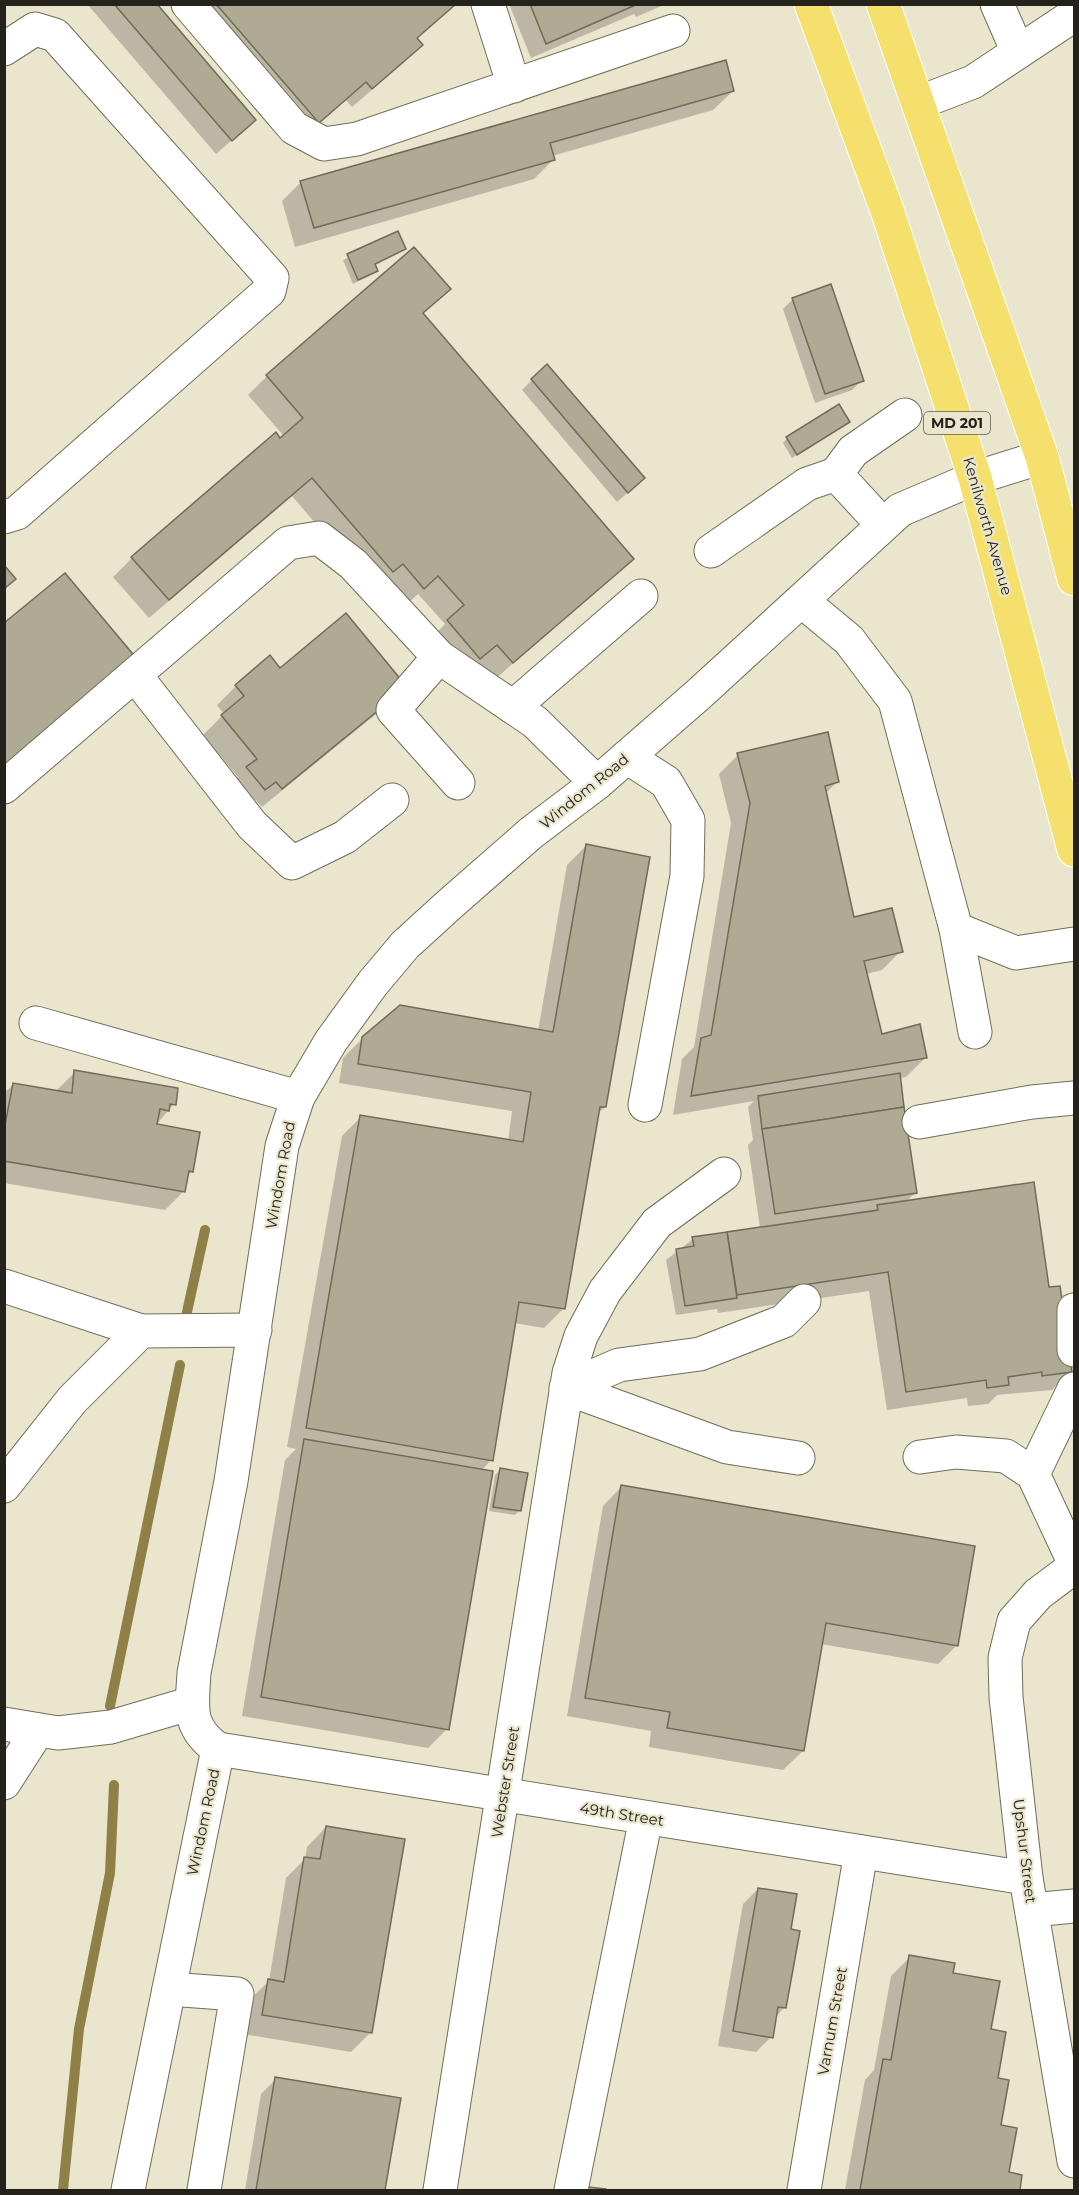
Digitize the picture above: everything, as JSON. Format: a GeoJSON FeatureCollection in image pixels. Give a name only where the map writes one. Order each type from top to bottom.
{"type":"FeatureCollection","features":[{"type":"Feature","properties":{"kind":"main road","name":"Kenilworth Avenue"},"geometry":{"type":"LineString","coordinates":[[811,4],[887,210],[975,478],[1074,850]]}},
{"type":"Feature","properties":{"kind":"main road"},"geometry":{"type":"LineString","coordinates":[[884,4],[1042,457],[1074,579]]}},
{"type":"Feature","properties":{"kind":"street"},"geometry":{"type":"LineString","coordinates":[[188,4],[294,128],[324,144],[357,139],[673,32]]}},
{"type":"Feature","properties":{"kind":"street"},"geometry":{"type":"LineString","coordinates":[[488,4],[514,86]]}},
{"type":"Feature","properties":{"kind":"street"},"geometry":{"type":"LineString","coordinates":[[997,4],[1018,52]]}},
{"type":"Feature","properties":{"kind":"street"},"geometry":{"type":"LineString","coordinates":[[918,103],[973,82],[1074,15]]}},
{"type":"Feature","properties":{"kind":"street"},"geometry":{"type":"LineString","coordinates":[[4,49],[35,29],[55,35],[272,278],[269,291],[17,513],[4,517]]}},
{"type":"Feature","properties":{"kind":"street"},"geometry":{"type":"LineString","coordinates":[[711,551],[807,484],[836,474],[853,451],[905,414]]}},
{"type":"Feature","properties":{"kind":"street","name":"Windom Road"},"geometry":{"type":"LineString","coordinates":[[128,2190],[218,1749],[201,1737],[194,1721],[192,1703],[194,1672],[231,1481],[282,1146],[298,1096],[338,1031],[373,983],[405,945],[531,833],[597,783],[802,601],[900,510],[975,478],[1042,457]]}},
{"type":"Feature","properties":{"kind":"street"},"geometry":{"type":"LineString","coordinates":[[836,474],[883,525]]}},
{"type":"Feature","properties":{"kind":"street"},"geometry":{"type":"LineString","coordinates":[[4,787],[288,543],[319,538],[353,564],[439,657],[535,722],[597,783]]}},
{"type":"Feature","properties":{"kind":"street"},"geometry":{"type":"LineString","coordinates":[[513,706],[641,596]]}},
{"type":"Feature","properties":{"kind":"street"},"geometry":{"type":"LineString","coordinates":[[802,601],[849,640],[895,702],[956,929],[975,1032]]}},
{"type":"Feature","properties":{"kind":"street"},"geometry":{"type":"LineString","coordinates":[[439,657],[393,710],[458,783]]}},
{"type":"Feature","properties":{"kind":"street"},"geometry":{"type":"LineString","coordinates":[[135,675],[252,825],[292,863],[345,837],[392,800]]}},
{"type":"Feature","properties":{"kind":"street"},"geometry":{"type":"LineString","coordinates":[[627,756],[666,782],[688,820],[687,876],[645,1105]]}},
{"type":"Feature","properties":{"kind":"street"},"geometry":{"type":"LineString","coordinates":[[956,929],[1016,953],[1074,944]]}},
{"type":"Feature","properties":{"kind":"street"},"geometry":{"type":"LineString","coordinates":[[36,1023],[298,1096]]}},
{"type":"Feature","properties":{"kind":"street"},"geometry":{"type":"LineString","coordinates":[[919,1122],[1032,1101],[1074,1098]]}},
{"type":"Feature","properties":{"kind":"street","name":"Webster Street"},"geometry":{"type":"LineString","coordinates":[[440,2190],[567,1381],[581,1336],[605,1291],[657,1223],[724,1174]]}},
{"type":"Feature","properties":{"kind":"street"},"geometry":{"type":"LineString","coordinates":[[4,1286],[141,1331],[255,1330]]}},
{"type":"Feature","properties":{"kind":"street"},"geometry":{"type":"LineString","coordinates":[[567,1381],[619,1365],[700,1354],[784,1321],[804,1301]]}},
{"type":"Feature","properties":{"kind":"street"},"geometry":{"type":"LineString","coordinates":[[1074,1310],[1074,1350]]}},
{"type":"Feature","properties":{"kind":"street"},"geometry":{"type":"LineString","coordinates":[[4,1486],[72,1400],[141,1331]]}},
{"type":"Feature","properties":{"kind":"street"},"geometry":{"type":"LineString","coordinates":[[567,1381],[727,1447],[798,1458]]}},
{"type":"Feature","properties":{"kind":"street"},"geometry":{"type":"LineString","coordinates":[[1033,1474],[1074,1389]]}},
{"type":"Feature","properties":{"kind":"street"},"geometry":{"type":"LineString","coordinates":[[920,1458],[956,1452],[1006,1456],[1033,1474],[1074,1562]]}},
{"type":"Feature","properties":{"kind":"street","name":"Upshur Street"},"geometry":{"type":"LineString","coordinates":[[1074,1567],[1038,1594],[1014,1621],[1005,1658],[1006,1697],[1026,1878],[1074,2161]]}},
{"type":"Feature","properties":{"kind":"street"},"geometry":{"type":"LineString","coordinates":[[4,1724],[58,1733],[111,1727],[192,1703]]}},
{"type":"Feature","properties":{"kind":"street"},"geometry":{"type":"LineString","coordinates":[[4,1783],[38,1730]]}},
{"type":"Feature","properties":{"kind":"street","name":"49th Street"},"geometry":{"type":"LineString","coordinates":[[218,1749],[1026,1878]]}},
{"type":"Feature","properties":{"kind":"street"},"geometry":{"type":"LineString","coordinates":[[572,2190],[646,1818]]}},
{"type":"Feature","properties":{"kind":"street","name":"Varnum Street"},"geometry":{"type":"LineString","coordinates":[[804,2190],[861,1852]]}},
{"type":"Feature","properties":{"kind":"street"},"geometry":{"type":"LineString","coordinates":[[1032,1910],[1074,1906]]}},
{"type":"Feature","properties":{"kind":"street"},"geometry":{"type":"LineString","coordinates":[[169,1989],[237,1994],[204,2190]]}},
{"type":"Feature","properties":{"kind":"building"},"geometry":{"type":"Polygon","coordinates":[[[114,4],[157,4],[256,120],[232,141],[114,4]]]}},
{"type":"Feature","properties":{"kind":"building"},"geometry":{"type":"Polygon","coordinates":[[[216,4],[456,4],[417,38],[423,45],[372,89],[366,82],[319,123],[216,4]]]}},
{"type":"Feature","properties":{"kind":"building"},"geometry":{"type":"Polygon","coordinates":[[[530,4],[638,4],[546,44],[530,4]]]}},
{"type":"Feature","properties":{"kind":"building"},"geometry":{"type":"Polygon","coordinates":[[[726,60],[734,91],[550,143],[555,160],[314,228],[300,181],[726,60]]]}},
{"type":"Feature","properties":{"kind":"building"},"geometry":{"type":"Polygon","coordinates":[[[398,231],[406,249],[375,264],[378,271],[358,280],[347,254],[398,231]]]}},
{"type":"Feature","properties":{"kind":"building"},"geometry":{"type":"Polygon","coordinates":[[[414,247],[451,289],[423,313],[634,559],[513,663],[497,645],[480,659],[447,620],[464,605],[438,576],[424,589],[403,564],[393,572],[312,478],[169,600],[131,557],[276,432],[280,438],[303,418],[266,375],[414,247]]]}},
{"type":"Feature","properties":{"kind":"building"},"geometry":{"type":"Polygon","coordinates":[[[831,284],[864,381],[825,394],[792,298],[831,284]]]}},
{"type":"Feature","properties":{"kind":"building"},"geometry":{"type":"Polygon","coordinates":[[[547,364],[645,478],[628,493],[531,379],[547,364]]]}},
{"type":"Feature","properties":{"kind":"building"},"geometry":{"type":"Polygon","coordinates":[[[839,404],[850,422],[797,455],[786,437],[839,404]]]}},
{"type":"Feature","properties":{"kind":"building"},"geometry":{"type":"Polygon","coordinates":[[[4,565],[16,579],[4,589],[4,565]]]}},
{"type":"Feature","properties":{"kind":"building"},"geometry":{"type":"Polygon","coordinates":[[[65,573],[142,665],[4,781],[4,623],[65,573]]]}},
{"type":"Feature","properties":{"kind":"building"},"geometry":{"type":"Polygon","coordinates":[[[346,613],[407,687],[282,789],[276,782],[265,790],[246,767],[257,759],[221,715],[244,696],[235,685],[270,655],[280,668],[346,613]]]}},
{"type":"Feature","properties":{"kind":"building"},"geometry":{"type":"Polygon","coordinates":[[[828,732],[839,782],[825,786],[854,917],[892,908],[903,952],[864,961],[882,1034],[920,1024],[927,1058],[691,1096],[701,1038],[711,1035],[750,803],[737,753],[828,732]]]}},
{"type":"Feature","properties":{"kind":"building"},"geometry":{"type":"Polygon","coordinates":[[[586,844],[650,857],[606,1107],[600,1107],[565,1309],[519,1302],[493,1461],[306,1428],[360,1115],[523,1142],[531,1092],[358,1064],[362,1037],[400,1005],[553,1032],[586,844]]]}},
{"type":"Feature","properties":{"kind":"building"},"geometry":{"type":"Polygon","coordinates":[[[74,1070],[178,1088],[176,1105],[170,1104],[169,1111],[160,1109],[157,1124],[200,1132],[193,1172],[189,1171],[185,1192],[4,1161],[4,1130],[13,1083],[72,1093],[74,1070]]]}},
{"type":"Feature","properties":{"kind":"building"},"geometry":{"type":"Polygon","coordinates":[[[900,1073],[904,1107],[762,1129],[758,1096],[900,1073]]]}},
{"type":"Feature","properties":{"kind":"building"},"geometry":{"type":"Polygon","coordinates":[[[904,1107],[917,1193],[775,1214],[762,1129],[904,1107]]]}},
{"type":"Feature","properties":{"kind":"building"},"geometry":{"type":"Polygon","coordinates":[[[1034,1182],[1049,1287],[1060,1286],[1072,1372],[1042,1376],[1042,1372],[1008,1377],[1009,1385],[987,1388],[986,1380],[906,1392],[888,1272],[737,1295],[727,1232],[878,1210],[877,1205],[1034,1182]]]}},
{"type":"Feature","properties":{"kind":"building"},"geometry":{"type":"Polygon","coordinates":[[[727,1232],[737,1298],[685,1306],[676,1249],[694,1246],[692,1237],[727,1232]]]}},
{"type":"Feature","properties":{"kind":"building"},"geometry":{"type":"Polygon","coordinates":[[[304,1439],[493,1471],[449,1730],[261,1697],[304,1439]]]}},
{"type":"Feature","properties":{"kind":"building"},"geometry":{"type":"Polygon","coordinates":[[[500,1468],[528,1473],[521,1511],[493,1507],[500,1468]]]}},
{"type":"Feature","properties":{"kind":"building"},"geometry":{"type":"Polygon","coordinates":[[[621,1485],[975,1546],[958,1646],[826,1623],[804,1751],[667,1728],[670,1712],[585,1698],[621,1485]]]}},
{"type":"Feature","properties":{"kind":"building"},"geometry":{"type":"Polygon","coordinates":[[[326,1826],[405,1839],[372,2033],[262,2015],[268,1979],[284,1982],[304,1857],[320,1859],[326,1826]]]}},
{"type":"Feature","properties":{"kind":"building"},"geometry":{"type":"Polygon","coordinates":[[[758,1888],[797,1894],[791,1929],[800,1931],[786,2008],[778,2007],[773,2038],[733,2031],[758,1888]]]}},
{"type":"Feature","properties":{"kind":"building"},"geometry":{"type":"Polygon","coordinates":[[[909,1955],[955,1963],[953,1973],[1000,1981],[991,2029],[1006,2032],[998,2078],[1009,2080],[1001,2125],[1017,2128],[1009,2172],[1022,2175],[1020,2190],[860,2190],[883,2059],[891,2060],[909,1955]]]}},
{"type":"Feature","properties":{"kind":"building"},"geometry":{"type":"Polygon","coordinates":[[[275,2077],[401,2098],[385,2190],[256,2190],[275,2077]]]}},
{"type":"Feature","properties":{"kind":"building"},"geometry":{"type":"Polygon","coordinates":[[[588,2187],[606,2189],[606,2190],[587,2190],[588,2187]]]}},
{"type":"Feature","properties":{"kind":"waterway"},"geometry":{"type":"LineString","coordinates":[[187,1312],[205,1230]]}},
{"type":"Feature","properties":{"kind":"waterway"},"geometry":{"type":"LineString","coordinates":[[110,1706],[180,1365]]}},
{"type":"Feature","properties":{"kind":"waterway"},"geometry":{"type":"LineString","coordinates":[[63,2190],[79,2029],[110,1873],[114,1785]]}}]}
